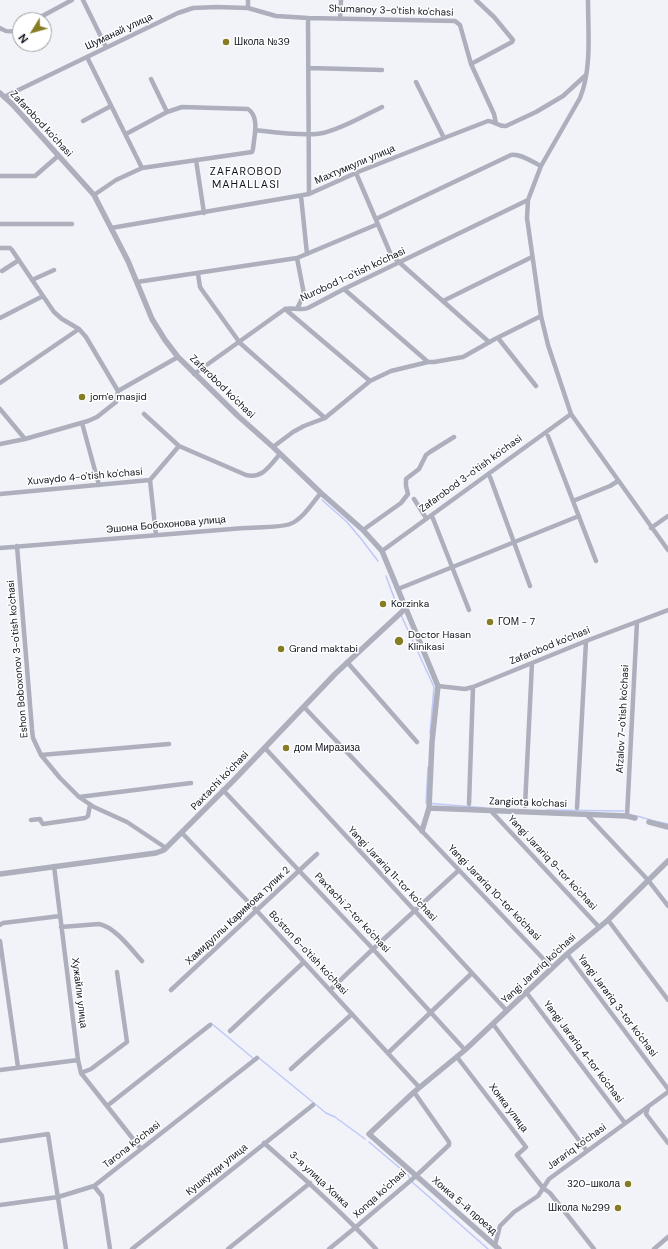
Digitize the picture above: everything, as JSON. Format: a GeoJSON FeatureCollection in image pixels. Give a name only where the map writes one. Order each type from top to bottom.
{"type":"FeatureCollection","features":[{"type":"Feature","properties":{"kind":"street"},"geometry":{"type":"LineString","coordinates":[[50,12],[72,0]]}},
{"type":"Feature","properties":{"kind":"street"},"geometry":{"type":"LineString","coordinates":[[83,0],[106,47]]}},
{"type":"Feature","properties":{"kind":"street"},"geometry":{"type":"LineString","coordinates":[[248,0],[248,8]]}},
{"type":"Feature","properties":{"kind":"street"},"geometry":{"type":"LineString","coordinates":[[340,19],[341,0]]}},
{"type":"Feature","properties":{"kind":"street"},"geometry":{"type":"LineString","coordinates":[[471,64],[512,42],[513,40],[494,17],[476,0]]}},
{"type":"Feature","properties":{"kind":"street"},"geometry":{"type":"LineString","coordinates":[[588,0],[587,62],[583,89],[580,98],[541,166],[528,200],[527,218],[532,257],[541,316],[548,346],[571,414],[668,550]]}},
{"type":"Feature","properties":{"kind":"street","name":"Шуманай улица"},"geometry":{"type":"LineString","coordinates":[[2,95],[178,13],[193,8],[248,8]]}},
{"type":"Feature","properties":{"kind":"street","name":"Shumanoy 3-o'tish ko'chasi"},"geometry":{"type":"LineString","coordinates":[[248,8],[276,16],[340,19],[455,21],[460,25],[471,64],[494,114],[496,124]]}},
{"type":"Feature","properties":{"kind":"street"},"geometry":{"type":"LineString","coordinates":[[308,18],[309,194]]}},
{"type":"Feature","properties":{"kind":"street"},"geometry":{"type":"LineString","coordinates":[[0,28],[8,32],[12,32]]}},
{"type":"Feature","properties":{"kind":"street"},"geometry":{"type":"LineString","coordinates":[[86,56],[142,168]]}},
{"type":"Feature","properties":{"kind":"street"},"geometry":{"type":"LineString","coordinates":[[309,68],[382,70]]}},
{"type":"Feature","properties":{"kind":"street","name":"Махтумкули улица"},"geometry":{"type":"LineString","coordinates":[[111,228],[309,194],[356,173],[490,121],[506,126],[536,112],[563,96],[586,75]]}},
{"type":"Feature","properties":{"kind":"street"},"geometry":{"type":"LineString","coordinates":[[151,79],[167,112]]}},
{"type":"Feature","properties":{"kind":"street"},"geometry":{"type":"LineString","coordinates":[[416,82],[444,138]]}},
{"type":"Feature","properties":{"kind":"street","name":"Zafarobod ko'chasi"},"geometry":{"type":"LineString","coordinates":[[2,95],[94,194],[121,247],[152,320],[178,357],[238,416],[363,530],[382,550],[438,686],[432,742],[429,808],[422,831]]}},
{"type":"Feature","properties":{"kind":"street"},"geometry":{"type":"LineString","coordinates":[[83,121],[110,106]]}},
{"type":"Feature","properties":{"kind":"street"},"geometry":{"type":"LineString","coordinates":[[255,130],[309,134],[321,133],[335,129],[382,106]]}},
{"type":"Feature","properties":{"kind":"street"},"geometry":{"type":"LineString","coordinates":[[94,194],[116,180],[142,168],[252,152],[254,149],[254,116],[248,109],[188,107],[167,112],[126,134]]}},
{"type":"Feature","properties":{"kind":"street"},"geometry":{"type":"LineString","coordinates":[[376,219],[511,155],[519,156],[541,166]]}},
{"type":"Feature","properties":{"kind":"street"},"geometry":{"type":"LineString","coordinates":[[0,176],[35,176],[58,156]]}},
{"type":"Feature","properties":{"kind":"street"},"geometry":{"type":"LineString","coordinates":[[196,160],[204,213]]}},
{"type":"Feature","properties":{"kind":"street"},"geometry":{"type":"LineString","coordinates":[[356,173],[389,252],[399,263],[489,342]]}},
{"type":"Feature","properties":{"kind":"street"},"geometry":{"type":"LineString","coordinates":[[301,196],[307,254]]}},
{"type":"Feature","properties":{"kind":"street","name":"Nurobod 1-o'tish ko'chasi"},"geometry":{"type":"LineString","coordinates":[[286,309],[304,310],[344,289],[528,200]]}},
{"type":"Feature","properties":{"kind":"street"},"geometry":{"type":"LineString","coordinates":[[0,224],[72,224]]}},
{"type":"Feature","properties":{"kind":"street"},"geometry":{"type":"LineString","coordinates":[[137,282],[297,258],[378,224]]}},
{"type":"Feature","properties":{"kind":"street"},"geometry":{"type":"LineString","coordinates":[[0,248],[10,248],[54,312],[62,319],[80,329],[118,390],[116,402],[97,417],[82,423],[25,439],[0,444]]}},
{"type":"Feature","properties":{"kind":"street"},"geometry":{"type":"LineString","coordinates":[[443,301],[532,257]]}},
{"type":"Feature","properties":{"kind":"street"},"geometry":{"type":"LineString","coordinates":[[297,258],[304,294],[297,309]]}},
{"type":"Feature","properties":{"kind":"street"},"geometry":{"type":"LineString","coordinates":[[2,271],[19,260]]}},
{"type":"Feature","properties":{"kind":"street"},"geometry":{"type":"LineString","coordinates":[[32,280],[54,270]]}},
{"type":"Feature","properties":{"kind":"street"},"geometry":{"type":"LineString","coordinates":[[198,274],[202,290],[240,343],[325,418]]}},
{"type":"Feature","properties":{"kind":"street"},"geometry":{"type":"LineString","coordinates":[[344,289],[428,362]]}},
{"type":"Feature","properties":{"kind":"street"},"geometry":{"type":"LineString","coordinates":[[0,318],[43,296]]}},
{"type":"Feature","properties":{"kind":"street"},"geometry":{"type":"LineString","coordinates":[[194,374],[240,343],[286,309],[370,380]]}},
{"type":"Feature","properties":{"kind":"street"},"geometry":{"type":"LineString","coordinates":[[273,447],[299,429],[325,418],[370,380],[391,371],[428,362],[462,357],[541,316]]}},
{"type":"Feature","properties":{"kind":"street"},"geometry":{"type":"LineString","coordinates":[[0,382],[80,329]]}},
{"type":"Feature","properties":{"kind":"street"},"geometry":{"type":"LineString","coordinates":[[498,338],[536,386]]}},
{"type":"Feature","properties":{"kind":"street"},"geometry":{"type":"LineString","coordinates":[[118,390],[178,357]]}},
{"type":"Feature","properties":{"kind":"street"},"geometry":{"type":"LineString","coordinates":[[0,409],[25,439]]}},
{"type":"Feature","properties":{"kind":"street"},"geometry":{"type":"LineString","coordinates":[[144,414],[179,446],[246,475],[254,477],[261,474],[280,454]]}},
{"type":"Feature","properties":{"kind":"street","name":"Zafarobod 3-o'tish ko'chasi"},"geometry":{"type":"LineString","coordinates":[[382,550],[571,414]]}},
{"type":"Feature","properties":{"kind":"street"},"geometry":{"type":"LineString","coordinates":[[82,423],[99,485]]}},
{"type":"Feature","properties":{"kind":"street"},"geometry":{"type":"LineString","coordinates":[[548,436],[596,561]]}},
{"type":"Feature","properties":{"kind":"street"},"geometry":{"type":"LineString","coordinates":[[363,530],[401,503],[408,494],[406,479],[419,469],[426,455],[454,437]]}},
{"type":"Feature","properties":{"kind":"street","name":"Xuvaydo 4-o'tish ko'chasi"},"geometry":{"type":"LineString","coordinates":[[0,494],[150,480],[179,446]]}},
{"type":"Feature","properties":{"kind":"street"},"geometry":{"type":"LineString","coordinates":[[490,477],[530,586]]}},
{"type":"Feature","properties":{"kind":"street"},"geometry":{"type":"LineString","coordinates":[[150,480],[156,535]]}},
{"type":"Feature","properties":{"kind":"street"},"geometry":{"type":"LineString","coordinates":[[573,501],[610,486],[618,481]]}},
{"type":"Feature","properties":{"kind":"street","name":"Эшона Бобохонова улица"},"geometry":{"type":"LineString","coordinates":[[0,548],[290,524],[301,516],[321,493]]}},
{"type":"Feature","properties":{"kind":"street"},"geometry":{"type":"LineString","coordinates":[[414,500],[426,518]]}},
{"type":"Feature","properties":{"kind":"street"},"geometry":{"type":"LineString","coordinates":[[432,516],[469,610]]}},
{"type":"Feature","properties":{"kind":"street"},"geometry":{"type":"LineString","coordinates":[[398,589],[579,516]]}},
{"type":"Feature","properties":{"kind":"street"},"geometry":{"type":"LineString","coordinates":[[651,528],[668,516]]}},
{"type":"Feature","properties":{"kind":"street","name":"Eshon Boboxonov 3-o'tish ko'chasi"},"geometry":{"type":"LineString","coordinates":[[17,546],[33,738],[42,755],[60,778],[79,797],[90,805],[127,822],[166,848]]}},
{"type":"Feature","properties":{"kind":"street","name":"Paxtachi ko'chasi"},"geometry":{"type":"LineString","coordinates":[[0,874],[156,853],[166,848],[265,748],[347,662],[406,608]]}},
{"type":"Feature","properties":{"kind":"street","name":"Zafarobod ko'chasi"},"geometry":{"type":"LineString","coordinates":[[438,686],[465,689],[473,687],[532,662],[668,610]]}},
{"type":"Feature","properties":{"kind":"street","name":"Afzalov 7-o'tish ko'chasi"},"geometry":{"type":"LineString","coordinates":[[627,816],[637,622]]}},
{"type":"Feature","properties":{"kind":"street"},"geometry":{"type":"LineString","coordinates":[[577,808],[586,641]]}},
{"type":"Feature","properties":{"kind":"street"},"geometry":{"type":"LineString","coordinates":[[347,662],[417,742]]}},
{"type":"Feature","properties":{"kind":"street"},"geometry":{"type":"LineString","coordinates":[[525,806],[532,662]]}},
{"type":"Feature","properties":{"kind":"street"},"geometry":{"type":"LineString","coordinates":[[469,804],[473,687]]}},
{"type":"Feature","properties":{"kind":"street","name":"Yangi Jarariq 10-tor ko'chasi"},"geometry":{"type":"LineString","coordinates":[[304,707],[552,968]]}},
{"type":"Feature","properties":{"kind":"street"},"geometry":{"type":"LineString","coordinates":[[42,755],[169,744]]}},
{"type":"Feature","properties":{"kind":"street","name":"Yangi Jarariq 11-tor ko'chasi"},"geometry":{"type":"LineString","coordinates":[[265,748],[507,1011]]}},
{"type":"Feature","properties":{"kind":"street"},"geometry":{"type":"LineString","coordinates":[[79,797],[191,783]]}},
{"type":"Feature","properties":{"kind":"street","name":"Paxtachi 2-tor ko'chasi"},"geometry":{"type":"LineString","coordinates":[[223,790],[373,949],[465,1050]]}},
{"type":"Feature","properties":{"kind":"street"},"geometry":{"type":"LineString","coordinates":[[31,820],[40,819],[43,824],[86,818],[90,805]]}},
{"type":"Feature","properties":{"kind":"street","name":"Zangiota ko'chasi"},"geometry":{"type":"LineString","coordinates":[[429,808],[586,814],[627,816],[635,818]]}},
{"type":"Feature","properties":{"kind":"street","name":"Yangi Jarariq 9-tor ko'chasi"},"geometry":{"type":"LineString","coordinates":[[491,811],[600,927]]}},
{"type":"Feature","properties":{"kind":"street"},"geometry":{"type":"LineString","coordinates":[[586,814],[648,880],[668,904]]}},
{"type":"Feature","properties":{"kind":"street"},"geometry":{"type":"LineString","coordinates":[[649,822],[668,827]]}},
{"type":"Feature","properties":{"kind":"street","name":"Bo'ston 6-o'tish ko'chasi"},"geometry":{"type":"LineString","coordinates":[[182,833],[257,910],[420,1087]]}},
{"type":"Feature","properties":{"kind":"street","name":"Хамидуллы Каримова тупик 2"},"geometry":{"type":"LineString","coordinates":[[171,990],[317,854]]}},
{"type":"Feature","properties":{"kind":"street","name":"Yangi Jarariq ko'chasi"},"geometry":{"type":"LineString","coordinates":[[369,1134],[414,1092],[458,1057],[567,954],[608,920],[668,861]]}},
{"type":"Feature","properties":{"kind":"street","name":"Хужайли улица"},"geometry":{"type":"LineString","coordinates":[[54,866],[78,1060],[81,1072]]}},
{"type":"Feature","properties":{"kind":"street"},"geometry":{"type":"LineString","coordinates":[[330,990],[459,870]]}},
{"type":"Feature","properties":{"kind":"street"},"geometry":{"type":"LineString","coordinates":[[0,925],[3,923],[60,916]]}},
{"type":"Feature","properties":{"kind":"street"},"geometry":{"type":"LineString","coordinates":[[608,920],[668,1000]]}},
{"type":"Feature","properties":{"kind":"street"},"geometry":{"type":"LineString","coordinates":[[61,927],[99,924],[104,925],[114,931],[142,961]]}},
{"type":"Feature","properties":{"kind":"street"},"geometry":{"type":"LineString","coordinates":[[0,941],[18,1067]]}},
{"type":"Feature","properties":{"kind":"street","name":"Yangi Jarariq 3-tor ko'chasi"},"geometry":{"type":"LineString","coordinates":[[567,954],[668,1090]]}},
{"type":"Feature","properties":{"kind":"street"},"geometry":{"type":"LineString","coordinates":[[230,1031],[304,962]]}},
{"type":"Feature","properties":{"kind":"street"},"geometry":{"type":"LineString","coordinates":[[117,972],[126,1042],[94,1067],[81,1072],[141,1149]]}},
{"type":"Feature","properties":{"kind":"street"},"geometry":{"type":"LineString","coordinates":[[388,1053],[472,973]]}},
{"type":"Feature","properties":{"kind":"street","name":"Yangi Jarariq 4-tor ko'chasi"},"geometry":{"type":"LineString","coordinates":[[526,992],[625,1123]]}},
{"type":"Feature","properties":{"kind":"street"},"geometry":{"type":"LineString","coordinates":[[292,1069],[352,1014]]}},
{"type":"Feature","properties":{"kind":"street"},"geometry":{"type":"LineString","coordinates":[[493,1024],[587,1151]]}},
{"type":"Feature","properties":{"kind":"street"},"geometry":{"type":"LineString","coordinates":[[107,1106],[210,1026]]}},
{"type":"Feature","properties":{"kind":"street","name":"Хонка улица"},"geometry":{"type":"LineString","coordinates":[[458,1057],[526,1147],[517,1155],[543,1188]]}},
{"type":"Feature","properties":{"kind":"street","name":"Tarona ko'chasi"},"geometry":{"type":"LineString","coordinates":[[0,1206],[58,1197],[94,1186],[257,1058]]}},
{"type":"Feature","properties":{"kind":"street"},"geometry":{"type":"LineString","coordinates":[[0,1070],[78,1060]]}},
{"type":"Feature","properties":{"kind":"street","name":"Jarariq ko'chasi"},"geometry":{"type":"LineString","coordinates":[[497,1247],[500,1226],[505,1220],[538,1196],[549,1179],[648,1107],[668,1090]]}},
{"type":"Feature","properties":{"kind":"street"},"geometry":{"type":"LineString","coordinates":[[414,1092],[449,1142],[448,1148],[416,1176]]}},
{"type":"Feature","properties":{"kind":"street","name":"Кушкунди улица"},"geometry":{"type":"LineString","coordinates":[[132,1249],[313,1105]]}},
{"type":"Feature","properties":{"kind":"street"},"geometry":{"type":"LineString","coordinates":[[648,1107],[646,1114],[668,1143]]}},
{"type":"Feature","properties":{"kind":"street"},"geometry":{"type":"LineString","coordinates":[[0,1141],[48,1134],[66,1249]]}},
{"type":"Feature","properties":{"kind":"street","name":"Xonqa ko'chasi"},"geometry":{"type":"LineString","coordinates":[[329,1249],[356,1228],[416,1176],[369,1134]]}},
{"type":"Feature","properties":{"kind":"street","name":"3-я улица Хонка"},"geometry":{"type":"LineString","coordinates":[[264,1143],[310,1183],[376,1249]]}},
{"type":"Feature","properties":{"kind":"street","name":"Хонка 5-й проезд"},"geometry":{"type":"LineString","coordinates":[[416,1176],[497,1247]]}},
{"type":"Feature","properties":{"kind":"street"},"geometry":{"type":"LineString","coordinates":[[228,1249],[310,1183]]}},
{"type":"Feature","properties":{"kind":"street"},"geometry":{"type":"LineString","coordinates":[[94,1186],[102,1196],[110,1249]]}},
{"type":"Feature","properties":{"kind":"street"},"geometry":{"type":"LineString","coordinates":[[543,1188],[550,1193],[594,1249]]}},
{"type":"Feature","properties":{"kind":"street"},"geometry":{"type":"LineString","coordinates":[[654,1249],[668,1238]]}},
{"type":"Feature","properties":{"kind":"waterway"},"geometry":{"type":"LineString","coordinates":[[322,500],[347,522],[378,561]]}},
{"type":"Feature","properties":{"kind":"waterway"},"geometry":{"type":"LineString","coordinates":[[386,576],[396,603]]}},
{"type":"Feature","properties":{"kind":"waterway"},"geometry":{"type":"LineString","coordinates":[[401,615],[434,687],[430,734]]}},
{"type":"Feature","properties":{"kind":"waterway"},"geometry":{"type":"LineString","coordinates":[[428,767],[426,803],[486,808]]}},
{"type":"Feature","properties":{"kind":"waterway"},"geometry":{"type":"LineString","coordinates":[[546,810],[624,811]]}},
{"type":"Feature","properties":{"kind":"waterway"},"geometry":{"type":"LineString","coordinates":[[637,816],[651,820]]}},
{"type":"Feature","properties":{"kind":"waterway"},"geometry":{"type":"LineString","coordinates":[[654,821],[668,824]]}},
{"type":"Feature","properties":{"kind":"waterway"},"geometry":{"type":"LineString","coordinates":[[211,1023],[254,1059]]}},
{"type":"Feature","properties":{"kind":"waterway"},"geometry":{"type":"LineString","coordinates":[[259,1058],[326,1113],[335,1117],[365,1139]]}},
{"type":"Feature","properties":{"kind":"waterway"},"geometry":{"type":"LineString","coordinates":[[369,1142],[408,1175],[411,1181],[488,1249]]}},
{"type":"Feature","properties":{"kind":"place","name":"Школа №39"},"geometry":{"type":"Point","coordinates":[226,42]}},
{"type":"Feature","properties":{"kind":"place","name":"jom'e masjid"},"geometry":{"type":"Point","coordinates":[82,397]}},
{"type":"Feature","properties":{"kind":"place","name":"Korzinka"},"geometry":{"type":"Point","coordinates":[383,604]}},
{"type":"Feature","properties":{"kind":"place","name":"ГОМ - 7"},"geometry":{"type":"Point","coordinates":[490,622]}},
{"type":"Feature","properties":{"kind":"place","name":"Doctor Hasan Klinikasi"},"geometry":{"type":"Point","coordinates":[399,641]}},
{"type":"Feature","properties":{"kind":"place","name":"Grand maktabi"},"geometry":{"type":"Point","coordinates":[281,649]}},
{"type":"Feature","properties":{"kind":"place","name":"дом Миразиза"},"geometry":{"type":"Point","coordinates":[286,748]}},
{"type":"Feature","properties":{"kind":"place","name":"320-школа"},"geometry":{"type":"Point","coordinates":[628,1184]}},
{"type":"Feature","properties":{"kind":"place","name":"Школа №299"},"geometry":{"type":"Point","coordinates":[618,1208]}},
{"type":"Feature","properties":{"kind":"district","name":"ZAFAROBOD MAHALLASI"},"geometry":{"type":"Point","coordinates":[246,178]}}]}
